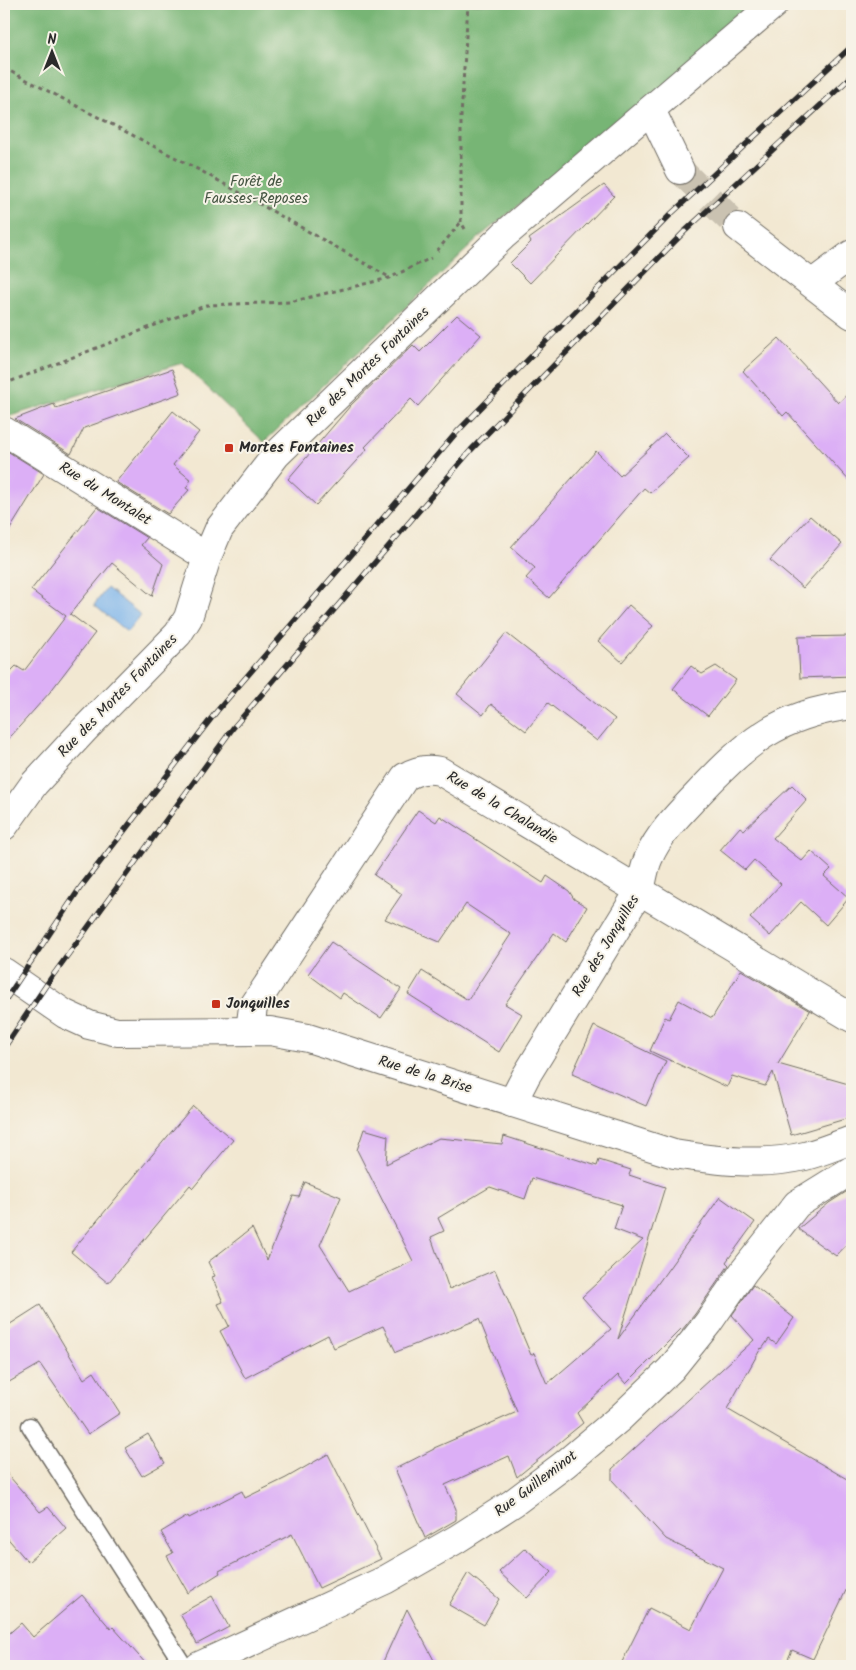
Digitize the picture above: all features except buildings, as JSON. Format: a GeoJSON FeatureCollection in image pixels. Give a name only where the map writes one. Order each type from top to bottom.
{"type":"FeatureCollection","features":[{"type":"Feature","properties":{"kind":"street","name":"Rue des Mortes Fontaines"},"geometry":{"type":"LineString","coordinates":[[4,826],[34,784],[178,634],[188,618],[207,557],[220,529],[276,455],[504,235],[774,4]]}},
{"type":"Feature","properties":{"kind":"street"},"geometry":{"type":"LineString","coordinates":[[651,110],[680,170]]}},
{"type":"Feature","properties":{"kind":"street"},"geometry":{"type":"LineString","coordinates":[[738,227],[852,315]]}},
{"type":"Feature","properties":{"kind":"street"},"geometry":{"type":"LineString","coordinates":[[812,283],[852,254]]}},
{"type":"Feature","properties":{"kind":"street","name":"Rue du Montalet"},"geometry":{"type":"LineString","coordinates":[[4,431],[207,557]]}},
{"type":"Feature","properties":{"kind":"street","name":"Rue des Jonquilles"},"geometry":{"type":"LineString","coordinates":[[512,1103],[526,1076],[640,890],[649,857],[669,825],[726,764],[744,748],[785,722],[814,712],[852,705]]}},
{"type":"Feature","properties":{"kind":"street","name":"Rue de la Chalandie"},"geometry":{"type":"LineString","coordinates":[[250,1030],[253,1007],[405,777],[412,773],[430,769],[440,771],[852,1018]]}},
{"type":"Feature","properties":{"kind":"street","name":"Rue de la Brise"},"geometry":{"type":"LineString","coordinates":[[4,972],[65,1014],[89,1025],[117,1032],[250,1030],[270,1031],[308,1038],[674,1154],[731,1162],[757,1162],[807,1156],[852,1140]]}},
{"type":"Feature","properties":{"kind":"street"},"geometry":{"type":"LineString","coordinates":[[790,1159],[797,1204]]}},
{"type":"Feature","properties":{"kind":"street","name":"Rue Guilleminot"},"geometry":{"type":"LineString","coordinates":[[199,1666],[385,1580],[457,1539],[513,1503],[565,1464],[621,1417],[671,1369],[797,1204],[852,1170]]}},
{"type":"Feature","properties":{"kind":"lane"},"geometry":{"type":"LineString","coordinates":[[30,1426],[184,1666]]}},
{"type":"Feature","properties":{"kind":"path"},"geometry":{"type":"LineString","coordinates":[[468,4],[460,117],[460,222],[471,238],[504,235]]}},
{"type":"Feature","properties":{"kind":"path"},"geometry":{"type":"LineString","coordinates":[[4,68],[202,172],[389,278]]}},
{"type":"Feature","properties":{"kind":"path"},"geometry":{"type":"LineString","coordinates":[[4,384],[207,305],[290,302],[389,278],[432,258],[460,222]]}},
{"type":"Feature","properties":{"kind":"green space","name":"Forêt de Fausses-Reposes"},"geometry":{"type":"Polygon","coordinates":[[[4,4],[758,4],[652,97],[483,234],[264,442],[182,363],[4,418],[4,4]]]}},
{"type":"Feature","properties":{"kind":"water"},"geometry":{"type":"Polygon","coordinates":[[[107,588],[141,615],[127,632],[94,605],[107,588]]]}},
{"type":"Feature","properties":{"kind":"tunnel"},"geometry":{"type":"LineString","coordinates":[[680,170],[738,227]]}},
{"type":"Feature","properties":{"kind":"railway"},"geometry":{"type":"LineString","coordinates":[[4,1002],[80,888],[217,711],[457,432],[672,213],[852,46]]}},
{"type":"Feature","properties":{"kind":"railway"},"geometry":{"type":"LineString","coordinates":[[4,1048],[51,978],[233,728],[471,450],[684,232],[852,76]]}},
{"type":"Feature","properties":{"kind":"place","name":"Mortes Fontaines"},"geometry":{"type":"Point","coordinates":[229,448]}},
{"type":"Feature","properties":{"kind":"place","name":"Jonquilles"},"geometry":{"type":"Point","coordinates":[216,1004]}}]}
